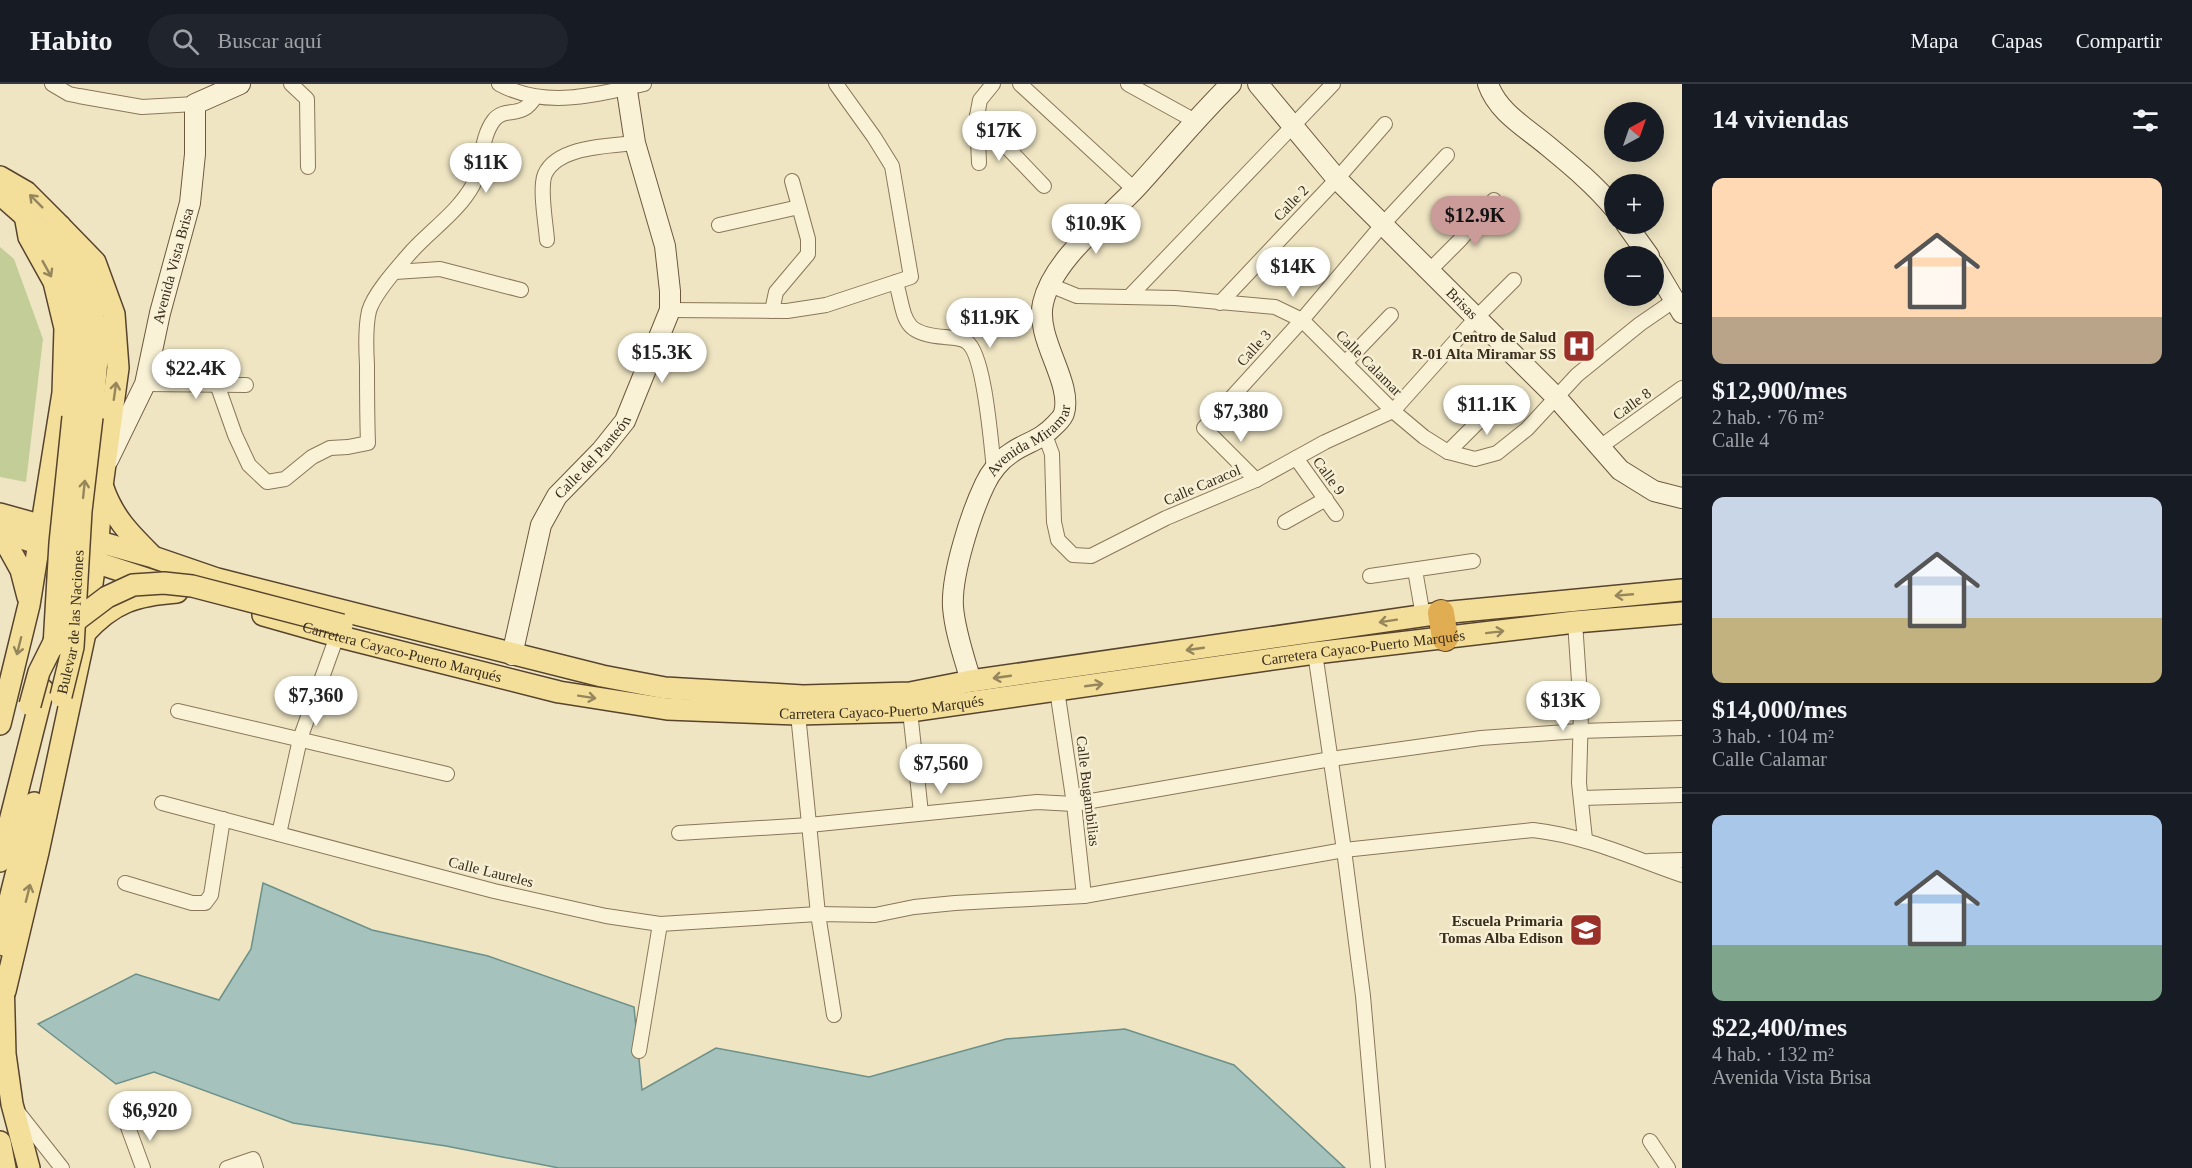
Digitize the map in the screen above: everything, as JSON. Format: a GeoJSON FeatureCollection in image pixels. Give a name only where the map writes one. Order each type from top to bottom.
{"type":"FeatureCollection","features":[{"type":"Feature","properties":{"kind":"main road","name":"Bulevar de las Naciones"},"geometry":{"type":"LineString","coordinates":[[0,177],[26,192],[60,226],[87,275],[90,347],[73,647],[8,907],[2,964],[5,991],[5,1054],[12,1104],[29,1168]]}},
{"type":"Feature","properties":{"kind":"main road","name":"Bulevar de las Naciones"},"geometry":{"type":"LineString","coordinates":[[0,194],[43,232],[73,282],[90,347],[60,543],[54,646],[0,861]]}},
{"type":"Feature","properties":{"kind":"main road"},"geometry":{"type":"LineString","coordinates":[[0,724],[29,605],[63,393],[65,328],[54,282],[29,237],[26,215]]}},
{"type":"Feature","properties":{"kind":"main road"},"geometry":{"type":"LineString","coordinates":[[5,991],[38,852],[85,633],[118,368],[114,314],[95,262],[60,226]]}},
{"type":"Feature","properties":{"kind":"main road"},"geometry":{"type":"LineString","coordinates":[[0,513],[20,512],[28,508],[39,495],[51,473]]}},
{"type":"Feature","properties":{"kind":"main road"},"geometry":{"type":"LineString","coordinates":[[103,477],[110,508],[123,526],[153,557]]}},
{"type":"Feature","properties":{"kind":"main road"},"geometry":{"type":"LineString","coordinates":[[0,513],[41,535]]}},
{"type":"Feature","properties":{"kind":"main road"},"geometry":{"type":"LineString","coordinates":[[0,531],[41,535]]}},
{"type":"Feature","properties":{"kind":"main road"},"geometry":{"type":"LineString","coordinates":[[0,531],[21,570],[29,605]]}},
{"type":"Feature","properties":{"kind":"main road","name":"Carretera Cayaco-Puerto Marqués"},"geometry":{"type":"LineString","coordinates":[[41,535],[98,541],[217,579],[602,676],[665,688],[803,696],[910,693],[971,681],[1682,590]]}},
{"type":"Feature","properties":{"kind":"main road","name":"Carretera Cayaco-Puerto Marqués"},"geometry":{"type":"LineString","coordinates":[[41,535],[95,562],[185,592],[340,630],[558,692],[667,709],[798,714],[910,711],[1315,653],[1436,622],[1575,622],[1682,613]]}},
{"type":"Feature","properties":{"kind":"main road"},"geometry":{"type":"LineString","coordinates":[[0,815],[39,672],[58,634],[107,597],[133,585],[164,582],[192,586],[340,630],[543,678],[602,676]]}},
{"type":"Feature","properties":{"kind":"main road"},"geometry":{"type":"LineString","coordinates":[[85,633],[100,616],[126,601],[154,594],[185,592]]}},
{"type":"Feature","properties":{"kind":"main road"},"geometry":{"type":"LineString","coordinates":[[0,1142],[5,1168]]}},
{"type":"Feature","properties":{"kind":"main road"},"geometry":{"type":"LineString","coordinates":[[0,1162],[5,1168]]}},
{"type":"Feature","properties":{"kind":"street"},"geometry":{"type":"LineString","coordinates":[[52,84],[69,94],[80,90],[142,107],[195,104],[240,84]]}},
{"type":"Feature","properties":{"kind":"street"},"geometry":{"type":"LineString","coordinates":[[291,84],[307,99],[308,167]]}},
{"type":"Feature","properties":{"kind":"street"},"geometry":{"type":"LineString","coordinates":[[499,84],[517,93],[554,99],[588,96],[632,85]]}},
{"type":"Feature","properties":{"kind":"street"},"geometry":{"type":"LineString","coordinates":[[670,310],[787,311],[826,305],[911,277],[892,166],[836,84]]}},
{"type":"Feature","properties":{"kind":"street"},"geometry":{"type":"LineString","coordinates":[[979,163],[977,116],[980,100],[993,84]]}},
{"type":"Feature","properties":{"kind":"street"},"geometry":{"type":"LineString","coordinates":[[1020,84],[1134,189]]}},
{"type":"Feature","properties":{"kind":"street"},"geometry":{"type":"LineString","coordinates":[[1128,84],[1195,121]]}},
{"type":"Feature","properties":{"kind":"street","name":"Avenida Miramar"},"geometry":{"type":"LineString","coordinates":[[971,681],[956,626],[953,605],[964,544],[976,504],[994,469],[1011,453],[1045,435],[1064,415],[1065,398],[1059,374],[1050,354],[1042,314],[1043,303],[1050,285],[1087,235],[1134,189],[1231,84]]}},
{"type":"Feature","properties":{"kind":"street","name":"Brisas"},"geometry":{"type":"LineString","coordinates":[[1258,84],[1337,179],[1556,397],[1620,470],[1654,491],[1682,498]]}},
{"type":"Feature","properties":{"kind":"street"},"geometry":{"type":"LineString","coordinates":[[1129,297],[1333,84]]}},
{"type":"Feature","properties":{"kind":"street"},"geometry":{"type":"LineString","coordinates":[[1488,84],[1493,99],[1511,117],[1575,168],[1604,198]]}},
{"type":"Feature","properties":{"kind":"street","name":"Calle del Panteón"},"geometry":{"type":"LineString","coordinates":[[512,655],[541,525],[557,496],[601,451],[625,421],[670,310],[665,246],[635,143],[632,85]]}},
{"type":"Feature","properties":{"kind":"street"},"geometry":{"type":"LineString","coordinates":[[217,384],[235,435],[249,465],[267,482],[285,479],[312,457],[330,448],[368,443],[366,343],[369,310],[379,292],[412,251],[457,208],[474,184],[494,120],[502,114],[522,112],[531,105],[535,97]]}},
{"type":"Feature","properties":{"kind":"street","name":"Avenida Vista Brisa"},"geometry":{"type":"LineString","coordinates":[[103,477],[145,384],[159,314],[190,203],[195,154],[195,104]]}},
{"type":"Feature","properties":{"kind":"street"},"geometry":{"type":"LineString","coordinates":[[977,116],[1044,186]]}},
{"type":"Feature","properties":{"kind":"street","name":"Calle 2"},"geometry":{"type":"LineString","coordinates":[[1220,303],[1337,179],[1385,124]]}},
{"type":"Feature","properties":{"kind":"street"},"geometry":{"type":"LineString","coordinates":[[547,240],[543,201],[545,175],[555,161],[568,154],[590,148],[635,143]]}},
{"type":"Feature","properties":{"kind":"street","name":"Calle 3"},"geometry":{"type":"LineString","coordinates":[[1256,480],[1204,428],[1302,320],[1383,224],[1447,155]]}},
{"type":"Feature","properties":{"kind":"street"},"geometry":{"type":"LineString","coordinates":[[772,311],[776,292],[808,254],[808,239],[792,181]]}},
{"type":"Feature","properties":{"kind":"street"},"geometry":{"type":"LineString","coordinates":[[1430,270],[1460,240],[1494,200]]}},
{"type":"Feature","properties":{"kind":"street"},"geometry":{"type":"LineString","coordinates":[[719,225],[799,207]]}},
{"type":"Feature","properties":{"kind":"street"},"geometry":{"type":"LineString","coordinates":[[395,272],[440,269],[521,290]]}},
{"type":"Feature","properties":{"kind":"street","name":"Calle Caracol"},"geometry":{"type":"LineString","coordinates":[[1045,435],[1052,454],[1054,522],[1058,540],[1073,555],[1091,556],[1166,518],[1256,480],[1325,442],[1393,411],[1477,317],[1514,280]]}},
{"type":"Feature","properties":{"kind":"street"},"geometry":{"type":"LineString","coordinates":[[896,282],[906,320],[914,330],[924,336],[954,338],[967,342],[975,353],[984,385],[994,469]]}},
{"type":"Feature","properties":{"kind":"street"},"geometry":{"type":"LineString","coordinates":[[1664,282],[1678,306]]}},
{"type":"Feature","properties":{"kind":"street","name":"Calle Calamar"},"geometry":{"type":"LineString","coordinates":[[1050,285],[1077,296],[1175,298],[1275,307],[1302,320],[1393,411],[1424,437],[1448,452],[1475,459],[1497,453],[1527,429],[1577,375],[1640,324],[1678,306]]}},
{"type":"Feature","properties":{"kind":"street"},"geometry":{"type":"LineString","coordinates":[[1346,363],[1391,315]]}},
{"type":"Feature","properties":{"kind":"street"},"geometry":{"type":"LineString","coordinates":[[145,384],[246,384]]}},
{"type":"Feature","properties":{"kind":"street","name":"Calle 8"},"geometry":{"type":"LineString","coordinates":[[1600,447],[1682,388]]}},
{"type":"Feature","properties":{"kind":"street"},"geometry":{"type":"LineString","coordinates":[[1448,452],[1503,398]]}},
{"type":"Feature","properties":{"kind":"street","name":"Calle 9"},"geometry":{"type":"LineString","coordinates":[[1296,458],[1336,514]]}},
{"type":"Feature","properties":{"kind":"street"},"geometry":{"type":"LineString","coordinates":[[1285,522],[1326,499]]}},
{"type":"Feature","properties":{"kind":"street"},"geometry":{"type":"LineString","coordinates":[[1370,576],[1473,561]]}},
{"type":"Feature","properties":{"kind":"street"},"geometry":{"type":"LineString","coordinates":[[1415,570],[1436,622]]}},
{"type":"Feature","properties":{"kind":"street"},"geometry":{"type":"LineString","coordinates":[[1575,622],[1581,711],[1579,783],[1585,839]]}},
{"type":"Feature","properties":{"kind":"street"},"geometry":{"type":"LineString","coordinates":[[279,834],[300,739],[340,630]]}},
{"type":"Feature","properties":{"kind":"street"},"geometry":{"type":"LineString","coordinates":[[1315,653],[1363,996],[1378,1168]]}},
{"type":"Feature","properties":{"kind":"street","name":"Calle Bugambilias"},"geometry":{"type":"LineString","coordinates":[[1057,690],[1074,804],[1084,896]]}},
{"type":"Feature","properties":{"kind":"street"},"geometry":{"type":"LineString","coordinates":[[178,711],[447,774]]}},
{"type":"Feature","properties":{"kind":"street"},"geometry":{"type":"LineString","coordinates":[[910,711],[921,813]]}},
{"type":"Feature","properties":{"kind":"street"},"geometry":{"type":"LineString","coordinates":[[798,714],[818,915],[834,1015]]}},
{"type":"Feature","properties":{"kind":"street"},"geometry":{"type":"LineString","coordinates":[[679,833],[809,825],[1037,802],[1074,804],[1331,759],[1481,738],[1579,731],[1682,728]]}},
{"type":"Feature","properties":{"kind":"street"},"geometry":{"type":"LineString","coordinates":[[1582,798],[1682,795]]}},
{"type":"Feature","properties":{"kind":"street","name":"Calle Laureles"},"geometry":{"type":"LineString","coordinates":[[162,803],[494,891],[606,916],[660,924],[818,915],[875,915],[914,907],[955,903],[1084,896],[1344,850],[1533,830],[1585,839],[1682,875]]}},
{"type":"Feature","properties":{"kind":"street"},"geometry":{"type":"LineString","coordinates":[[125,883],[192,903],[205,903],[211,894],[223,819]]}},
{"type":"Feature","properties":{"kind":"street"},"geometry":{"type":"LineString","coordinates":[[1641,861],[1682,860]]}},
{"type":"Feature","properties":{"kind":"street"},"geometry":{"type":"LineString","coordinates":[[639,1051],[660,924]]}},
{"type":"Feature","properties":{"kind":"street"},"geometry":{"type":"LineString","coordinates":[[12,1104],[62,1168]]}},
{"type":"Feature","properties":{"kind":"street"},"geometry":{"type":"LineString","coordinates":[[128,1127],[142,1168]]}},
{"type":"Feature","properties":{"kind":"street"},"geometry":{"type":"LineString","coordinates":[[1650,1141],[1668,1168]]}},
{"type":"Feature","properties":{"kind":"street"},"geometry":{"type":"LineString","coordinates":[[227,1168],[254,1163]]}},
{"type":"Feature","properties":{"kind":"green space"},"geometry":{"type":"Polygon","coordinates":[[[0,247],[14,259],[43,339],[26,482],[0,477],[0,247]]]}},
{"type":"Feature","properties":{"kind":"water"},"geometry":{"type":"Polygon","coordinates":[[[263,883],[372,930],[488,956],[634,1007],[642,1090],[716,1048],[869,1077],[1006,1039],[1125,1029],[1234,1065],[1345,1168],[559,1168],[446,1146],[293,1123],[154,1072],[116,1084],[38,1024],[136,974],[219,1000],[251,949],[263,883]]]}},
{"type":"Feature","properties":{"kind":"place","name":"Centro de Salud R-01 Alta Miramar SS"},"geometry":{"type":"Point","coordinates":[1579,346]}},
{"type":"Feature","properties":{"kind":"place","name":"Escuela Primaria Tomas Alba Edison"},"geometry":{"type":"Point","coordinates":[1586,930]}}]}
